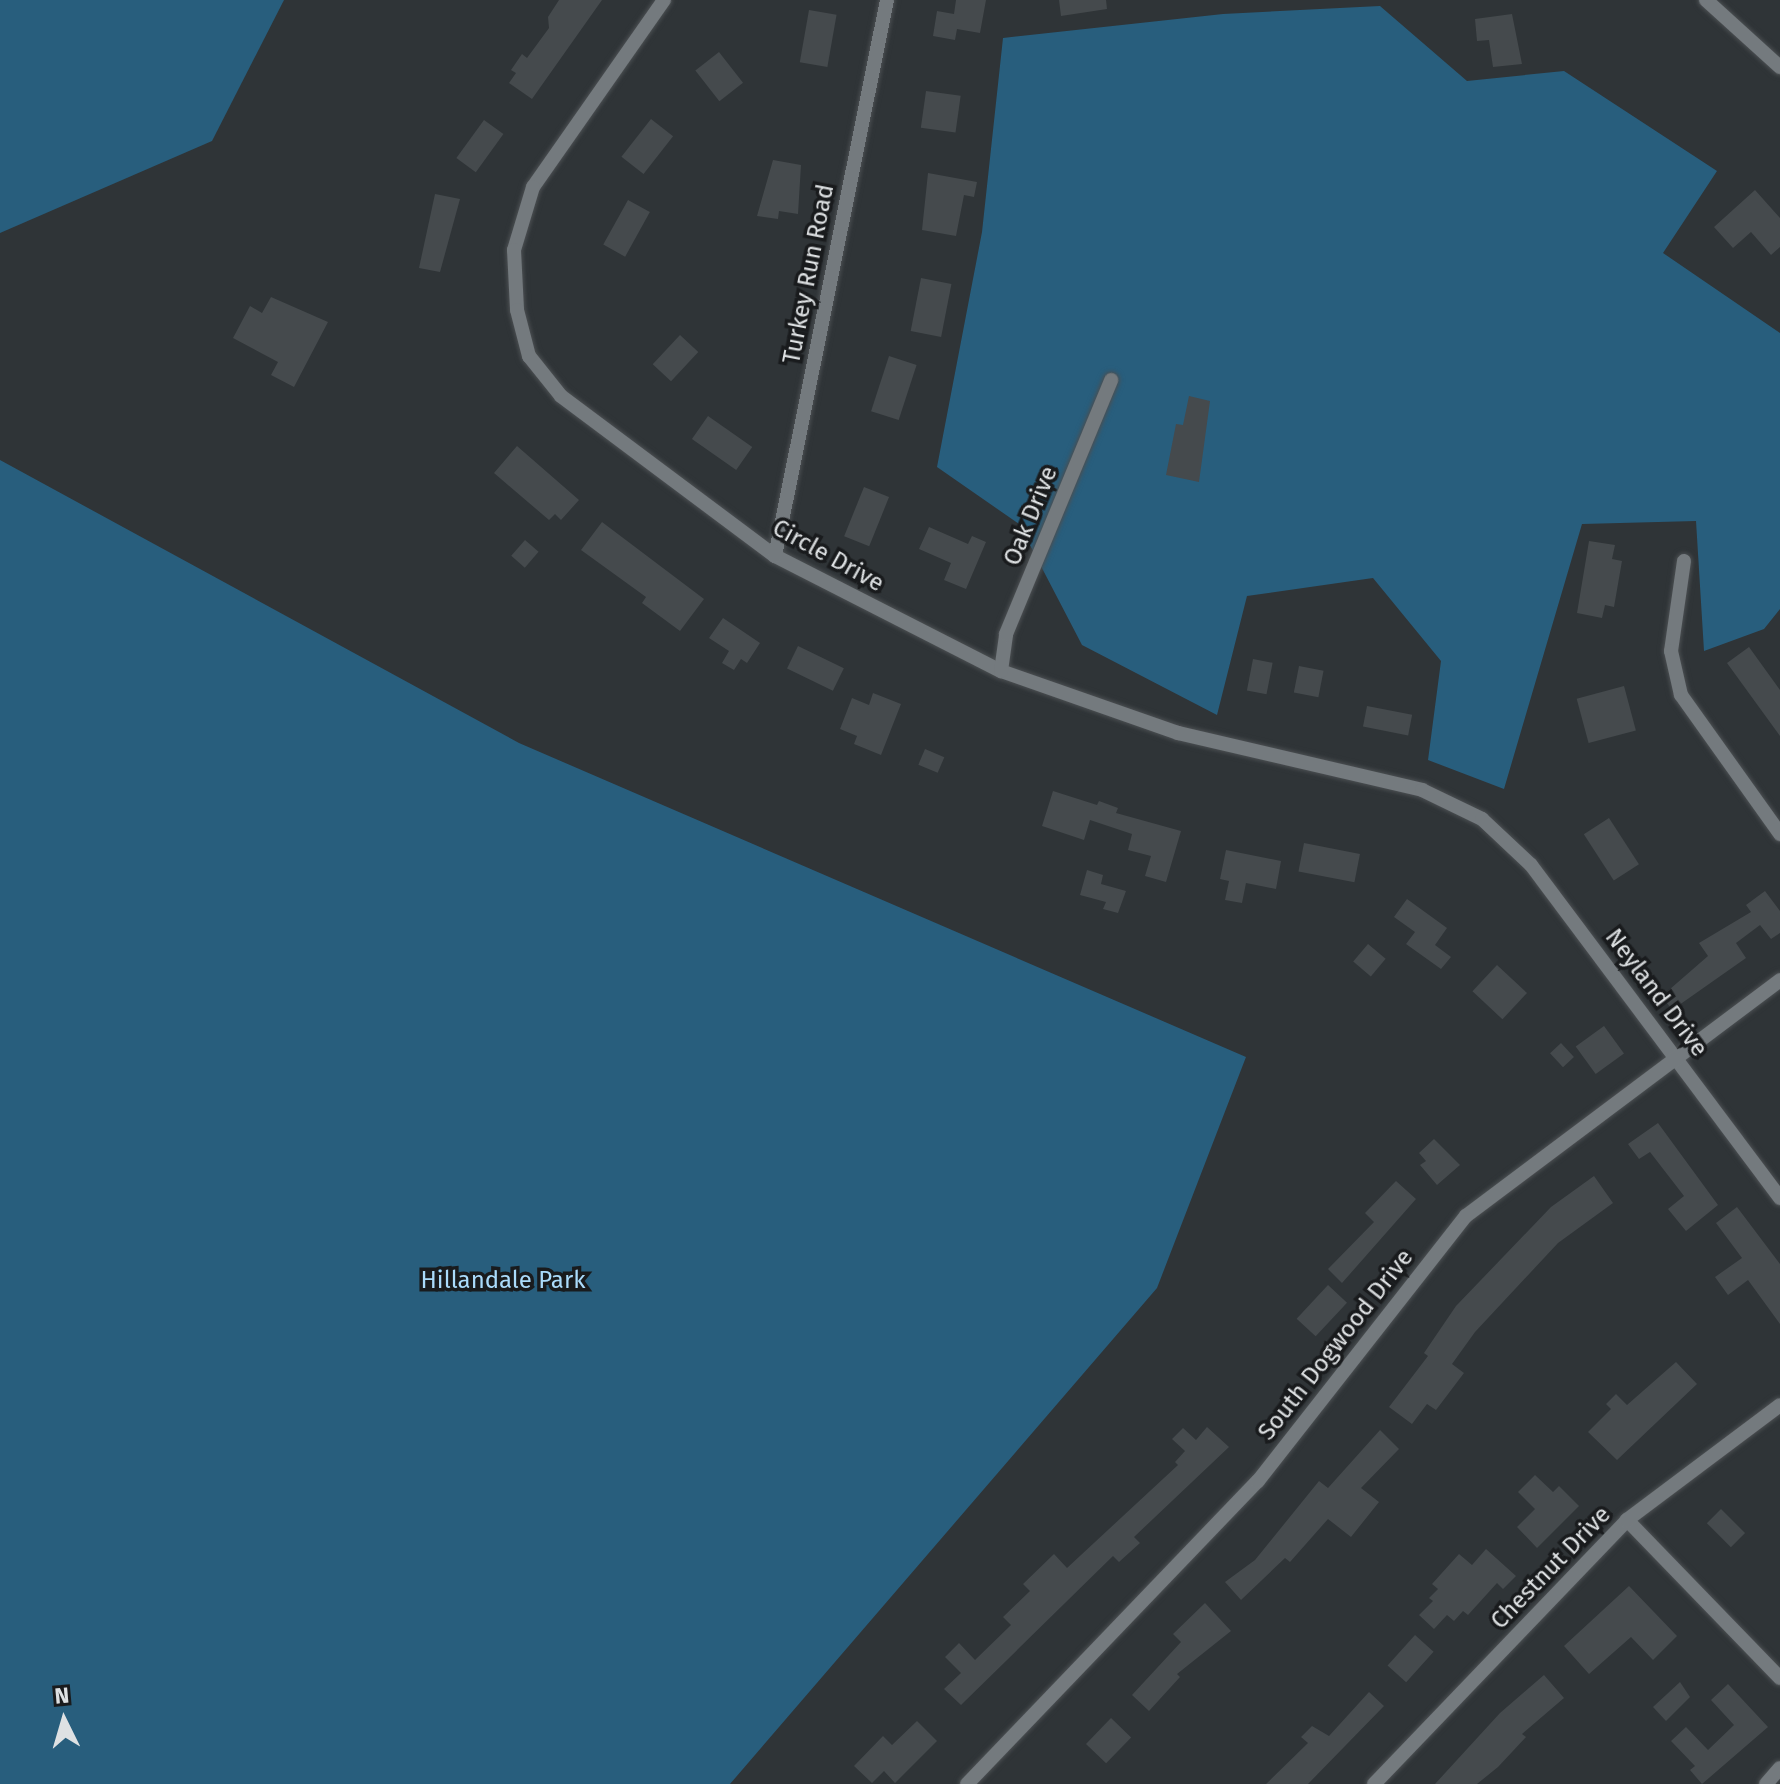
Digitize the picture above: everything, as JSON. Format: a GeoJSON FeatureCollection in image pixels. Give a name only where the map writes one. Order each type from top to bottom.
{"type":"FeatureCollection","features":[{"type":"Feature","properties":{"kind":"street","name":"Circle Drive"},"geometry":{"type":"LineString","coordinates":[[664,0],[533,187],[514,250],[517,310],[529,356],[561,396],[775,556],[1001,671],[1178,733],[1422,790],[1487,823]]}},
{"type":"Feature","properties":{"kind":"street","name":"Turkey Run Road"},"geometry":{"type":"LineString","coordinates":[[775,556],[887,0]]}},
{"type":"Feature","properties":{"kind":"street"},"geometry":{"type":"LineString","coordinates":[[1706,0],[1780,67]]}},
{"type":"Feature","properties":{"kind":"street","name":"Oak Drive"},"geometry":{"type":"LineString","coordinates":[[1001,671],[1006,634],[1111,380]]}},
{"type":"Feature","properties":{"kind":"street"},"geometry":{"type":"LineString","coordinates":[[1684,561],[1671,651],[1681,695],[1780,834]]}},
{"type":"Feature","properties":{"kind":"street","name":"Neyland Drive"},"geometry":{"type":"LineString","coordinates":[[1487,823],[1531,865],[1780,1198]]}},
{"type":"Feature","properties":{"kind":"street","name":"South Dogwood Drive"},"geometry":{"type":"LineString","coordinates":[[967,1784],[1258,1481],[1466,1216],[1780,980]]}},
{"type":"Feature","properties":{"kind":"street","name":"Chestnut Drive"},"geometry":{"type":"LineString","coordinates":[[1374,1784],[1627,1520],[1780,1405]]}},
{"type":"Feature","properties":{"kind":"street"},"geometry":{"type":"LineString","coordinates":[[1627,1520],[1780,1678]]}},
{"type":"Feature","properties":{"kind":"street"},"geometry":{"type":"LineString","coordinates":[[1766,1784],[1780,1768]]}},
{"type":"Feature","properties":{"kind":"green space"},"geometry":{"type":"Polygon","coordinates":[[[0,0],[284,0],[212,141],[0,233],[0,0]]]}},
{"type":"Feature","properties":{"kind":"green space"},"geometry":{"type":"Polygon","coordinates":[[[1380,6],[1467,81],[1564,71],[1717,171],[1663,253],[1780,333],[1780,609],[1764,629],[1704,651],[1696,521],[1582,524],[1504,789],[1428,760],[1441,661],[1373,578],[1247,596],[1217,715],[1082,645],[1019,524],[937,467],[982,232],[1003,38],[1223,14],[1380,6]]]}},
{"type":"Feature","properties":{"kind":"green space","name":"Hillandale Park"},"geometry":{"type":"Polygon","coordinates":[[[0,460],[519,743],[1246,1057],[1157,1288],[730,1784],[0,1784],[0,460]]]}},
{"type":"Feature","properties":{"kind":"building"},"geometry":{"type":"Polygon","coordinates":[[[559,0],[602,0],[532,99],[509,83],[516,73],[511,70],[522,54],[527,58],[549,28],[548,17],[559,0]]]}},
{"type":"Feature","properties":{"kind":"building"},"geometry":{"type":"Polygon","coordinates":[[[956,0],[986,0],[980,33],[957,29],[955,40],[933,36],[937,11],[954,14],[956,0]]]}},
{"type":"Feature","properties":{"kind":"building"},"geometry":{"type":"Polygon","coordinates":[[[1059,0],[1106,0],[1107,9],[1061,16],[1059,0]]]}},
{"type":"Feature","properties":{"kind":"building"},"geometry":{"type":"Polygon","coordinates":[[[809,10],[837,15],[827,67],[800,62],[809,10]]]}},
{"type":"Feature","properties":{"kind":"building"},"geometry":{"type":"Polygon","coordinates":[[[1512,14],[1522,64],[1493,67],[1489,40],[1477,41],[1475,19],[1512,14]]]}},
{"type":"Feature","properties":{"kind":"building"},"geometry":{"type":"Polygon","coordinates":[[[719,52],[743,83],[719,101],[695,70],[719,52]]]}},
{"type":"Feature","properties":{"kind":"building"},"geometry":{"type":"Polygon","coordinates":[[[926,91],[961,96],[956,133],[921,128],[926,91]]]}},
{"type":"Feature","properties":{"kind":"building"},"geometry":{"type":"Polygon","coordinates":[[[651,119],[673,136],[644,174],[621,157],[651,119]]]}},
{"type":"Feature","properties":{"kind":"building"},"geometry":{"type":"Polygon","coordinates":[[[484,120],[503,134],[476,172],[456,158],[484,120]]]}},
{"type":"Feature","properties":{"kind":"building"},"geometry":{"type":"Polygon","coordinates":[[[773,160],[801,165],[798,214],[779,211],[778,219],[757,216],[773,160]]]}},
{"type":"Feature","properties":{"kind":"building"},"geometry":{"type":"Polygon","coordinates":[[[928,173],[977,182],[974,197],[964,195],[956,236],[922,230],[928,173]]]}},
{"type":"Feature","properties":{"kind":"building"},"geometry":{"type":"Polygon","coordinates":[[[1755,190],[1780,218],[1780,247],[1771,255],[1751,232],[1733,248],[1714,227],[1755,190]]]}},
{"type":"Feature","properties":{"kind":"building"},"geometry":{"type":"Polygon","coordinates":[[[435,194],[460,199],[440,272],[419,268],[435,194]]]}},
{"type":"Feature","properties":{"kind":"building"},"geometry":{"type":"Polygon","coordinates":[[[628,200],[650,212],[625,257],[603,245],[628,200]]]}},
{"type":"Feature","properties":{"kind":"building"},"geometry":{"type":"Polygon","coordinates":[[[921,278],[951,284],[941,337],[911,331],[921,278]]]}},
{"type":"Feature","properties":{"kind":"building"},"geometry":{"type":"Polygon","coordinates":[[[271,297],[328,322],[294,387],[271,375],[278,362],[233,338],[250,306],[262,313],[271,297]]]}},
{"type":"Feature","properties":{"kind":"building"},"geometry":{"type":"Polygon","coordinates":[[[680,335],[698,352],[671,381],[653,364],[680,335]]]}},
{"type":"Feature","properties":{"kind":"building"},"geometry":{"type":"Polygon","coordinates":[[[889,356],[917,365],[899,420],[871,411],[889,356]]]}},
{"type":"Feature","properties":{"kind":"building"},"geometry":{"type":"Polygon","coordinates":[[[1189,396],[1210,401],[1199,482],[1166,475],[1176,424],[1183,425],[1189,396]]]}},
{"type":"Feature","properties":{"kind":"building"},"geometry":{"type":"Polygon","coordinates":[[[708,416],[752,447],[736,470],[692,439],[708,416]]]}},
{"type":"Feature","properties":{"kind":"building"},"geometry":{"type":"Polygon","coordinates":[[[517,446],[579,500],[561,520],[555,514],[549,520],[494,473],[517,446]]]}},
{"type":"Feature","properties":{"kind":"building"},"geometry":{"type":"Polygon","coordinates":[[[864,487],[889,497],[869,546],[844,536],[864,487]]]}},
{"type":"Feature","properties":{"kind":"building"},"geometry":{"type":"Polygon","coordinates":[[[602,522],[704,599],[680,631],[642,603],[646,597],[581,550],[602,522]]]}},
{"type":"Feature","properties":{"kind":"building"},"geometry":{"type":"Polygon","coordinates":[[[929,527],[968,544],[972,536],[986,542],[966,589],[944,580],[951,563],[919,549],[929,527]]]}},
{"type":"Feature","properties":{"kind":"building"},"geometry":{"type":"Polygon","coordinates":[[[525,540],[539,552],[525,568],[511,556],[525,540]]]}},
{"type":"Feature","properties":{"kind":"building"},"geometry":{"type":"Polygon","coordinates":[[[1589,541],[1615,545],[1612,559],[1622,561],[1614,607],[1605,605],[1602,618],[1577,613],[1589,541]]]}},
{"type":"Feature","properties":{"kind":"building"},"geometry":{"type":"Polygon","coordinates":[[[723,618],[760,643],[747,663],[741,659],[734,670],[722,663],[729,651],[709,638],[723,618]]]}},
{"type":"Feature","properties":{"kind":"building"},"geometry":{"type":"Polygon","coordinates":[[[798,646],[844,668],[833,691],[787,668],[798,646]]]}},
{"type":"Feature","properties":{"kind":"building"},"geometry":{"type":"Polygon","coordinates":[[[1749,647],[1780,690],[1780,736],[1727,663],[1749,647]]]}},
{"type":"Feature","properties":{"kind":"building"},"geometry":{"type":"Polygon","coordinates":[[[1253,659],[1273,663],[1267,694],[1247,690],[1253,659]]]}},
{"type":"Feature","properties":{"kind":"building"},"geometry":{"type":"Polygon","coordinates":[[[1299,666],[1324,671],[1318,697],[1294,693],[1299,666]]]}},
{"type":"Feature","properties":{"kind":"building"},"geometry":{"type":"Polygon","coordinates":[[[1624,686],[1636,730],[1589,743],[1577,699],[1624,686]]]}},
{"type":"Feature","properties":{"kind":"building"},"geometry":{"type":"Polygon","coordinates":[[[873,693],[901,704],[881,755],[854,744],[857,736],[840,729],[852,698],[869,705],[873,693]]]}},
{"type":"Feature","properties":{"kind":"building"},"geometry":{"type":"Polygon","coordinates":[[[1367,706],[1412,715],[1408,735],[1363,727],[1367,706]]]}},
{"type":"Feature","properties":{"kind":"building"},"geometry":{"type":"Polygon","coordinates":[[[925,749],[944,757],[938,773],[918,765],[925,749]]]}},
{"type":"Feature","properties":{"kind":"building"},"geometry":{"type":"Polygon","coordinates":[[[1053,791],[1097,805],[1099,801],[1118,808],[1116,813],[1181,831],[1166,882],[1145,876],[1151,856],[1128,850],[1132,834],[1090,820],[1084,840],[1042,826],[1053,791]]]}},
{"type":"Feature","properties":{"kind":"building"},"geometry":{"type":"Polygon","coordinates":[[[1609,818],[1639,864],[1614,880],[1584,834],[1609,818]]]}},
{"type":"Feature","properties":{"kind":"building"},"geometry":{"type":"Polygon","coordinates":[[[1304,843],[1360,854],[1354,882],[1298,871],[1304,843]]]}},
{"type":"Feature","properties":{"kind":"building"},"geometry":{"type":"Polygon","coordinates":[[[1226,850],[1281,861],[1276,889],[1246,883],[1242,903],[1225,900],[1229,881],[1220,879],[1226,850]]]}},
{"type":"Feature","properties":{"kind":"building"},"geometry":{"type":"Polygon","coordinates":[[[1087,870],[1103,875],[1101,884],[1126,891],[1118,913],[1103,909],[1106,902],[1080,895],[1087,870]]]}},
{"type":"Feature","properties":{"kind":"building"},"geometry":{"type":"Polygon","coordinates":[[[1765,891],[1780,911],[1780,933],[1771,939],[1760,925],[1736,943],[1746,958],[1672,1010],[1662,996],[1708,956],[1699,943],[1751,912],[1746,905],[1765,891]]]}},
{"type":"Feature","properties":{"kind":"building"},"geometry":{"type":"Polygon","coordinates":[[[1407,899],[1447,928],[1435,945],[1451,957],[1441,969],[1406,944],[1415,932],[1394,917],[1407,899]]]}},
{"type":"Feature","properties":{"kind":"building"},"geometry":{"type":"Polygon","coordinates":[[[1368,944],[1386,959],[1371,976],[1353,962],[1368,944]]]}},
{"type":"Feature","properties":{"kind":"building"},"geometry":{"type":"Polygon","coordinates":[[[1497,965],[1527,993],[1502,1019],[1472,991],[1497,965]]]}},
{"type":"Feature","properties":{"kind":"building"},"geometry":{"type":"Polygon","coordinates":[[[1604,1026],[1624,1054],[1596,1074],[1576,1047],[1604,1026]]]}},
{"type":"Feature","properties":{"kind":"building"},"geometry":{"type":"Polygon","coordinates":[[[1561,1043],[1574,1057],[1563,1067],[1550,1053],[1561,1043]]]}},
{"type":"Feature","properties":{"kind":"building"},"geometry":{"type":"Polygon","coordinates":[[[1658,1123],[1718,1205],[1686,1231],[1668,1209],[1684,1196],[1650,1152],[1639,1159],[1628,1144],[1658,1123]]]}},
{"type":"Feature","properties":{"kind":"building"},"geometry":{"type":"Polygon","coordinates":[[[1434,1139],[1460,1165],[1437,1185],[1420,1165],[1426,1161],[1419,1153],[1434,1139]]]}},
{"type":"Feature","properties":{"kind":"building"},"geometry":{"type":"Polygon","coordinates":[[[1594,1176],[1613,1203],[1558,1243],[1475,1332],[1452,1364],[1464,1373],[1436,1410],[1427,1404],[1412,1424],[1389,1407],[1428,1356],[1424,1353],[1456,1306],[1551,1207],[1594,1176]]]}},
{"type":"Feature","properties":{"kind":"building"},"geometry":{"type":"Polygon","coordinates":[[[1396,1181],[1416,1199],[1342,1283],[1328,1269],[1374,1222],[1365,1213],[1396,1181]]]}},
{"type":"Feature","properties":{"kind":"building"},"geometry":{"type":"Polygon","coordinates":[[[1737,1207],[1780,1264],[1780,1324],[1748,1280],[1728,1295],[1715,1277],[1742,1258],[1716,1223],[1737,1207]]]}},
{"type":"Feature","properties":{"kind":"building"},"geometry":{"type":"Polygon","coordinates":[[[1328,1285],[1347,1303],[1316,1336],[1297,1319],[1328,1285]]]}},
{"type":"Feature","properties":{"kind":"building"},"geometry":{"type":"Polygon","coordinates":[[[1676,1362],[1697,1384],[1617,1460],[1588,1432],[1611,1409],[1606,1404],[1616,1394],[1627,1405],[1676,1362]]]}},
{"type":"Feature","properties":{"kind":"building"},"geometry":{"type":"Polygon","coordinates":[[[1207,1427],[1229,1447],[1134,1537],[1140,1543],[1119,1562],[1113,1556],[961,1705],[944,1689],[961,1673],[945,1657],[959,1643],[975,1660],[1011,1625],[1003,1617],[1030,1591],[1023,1584],[1054,1554],[1067,1568],[1178,1465],[1175,1462],[1185,1451],[1172,1439],[1183,1428],[1196,1440],[1207,1427]]]}},
{"type":"Feature","properties":{"kind":"building"},"geometry":{"type":"Polygon","coordinates":[[[1380,1430],[1399,1449],[1361,1488],[1379,1502],[1351,1537],[1328,1519],[1290,1562],[1285,1558],[1241,1600],[1225,1582],[1255,1560],[1319,1481],[1328,1488],[1380,1430]]]}},
{"type":"Feature","properties":{"kind":"building"},"geometry":{"type":"Polygon","coordinates":[[[1535,1475],[1553,1492],[1559,1486],[1579,1506],[1537,1548],[1517,1527],[1535,1509],[1518,1492],[1535,1475]]]}},
{"type":"Feature","properties":{"kind":"building"},"geometry":{"type":"Polygon","coordinates":[[[1721,1509],[1745,1533],[1731,1547],[1707,1523],[1721,1509]]]}},
{"type":"Feature","properties":{"kind":"building"},"geometry":{"type":"Polygon","coordinates":[[[1486,1549],[1516,1576],[1503,1589],[1497,1583],[1468,1615],[1463,1611],[1454,1621],[1447,1615],[1434,1629],[1419,1615],[1433,1601],[1429,1598],[1438,1589],[1432,1584],[1459,1554],[1472,1565],[1486,1549]]]}},
{"type":"Feature","properties":{"kind":"building"},"geometry":{"type":"Polygon","coordinates":[[[1629,1586],[1677,1636],[1653,1660],[1631,1637],[1589,1674],[1564,1646],[1629,1586]]]}},
{"type":"Feature","properties":{"kind":"building"},"geometry":{"type":"Polygon","coordinates":[[[1205,1603],[1231,1631],[1177,1674],[1180,1677],[1149,1711],[1132,1695],[1181,1642],[1173,1634],[1205,1603]]]}},
{"type":"Feature","properties":{"kind":"building"},"geometry":{"type":"Polygon","coordinates":[[[1415,1635],[1434,1652],[1406,1682],[1388,1665],[1415,1635]]]}},
{"type":"Feature","properties":{"kind":"building"},"geometry":{"type":"Polygon","coordinates":[[[1544,1675],[1564,1698],[1522,1734],[1526,1737],[1498,1767],[1477,1784],[1435,1784],[1500,1713],[1544,1675]]]}},
{"type":"Feature","properties":{"kind":"building"},"geometry":{"type":"Polygon","coordinates":[[[1680,1682],[1690,1697],[1666,1721],[1653,1707],[1680,1682]]]}},
{"type":"Feature","properties":{"kind":"building"},"geometry":{"type":"Polygon","coordinates":[[[1728,1684],[1768,1727],[1702,1784],[1690,1770],[1695,1766],[1671,1741],[1686,1727],[1708,1750],[1734,1725],[1711,1700],[1728,1684]]]}},
{"type":"Feature","properties":{"kind":"building"},"geometry":{"type":"Polygon","coordinates":[[[1369,1692],[1384,1706],[1308,1784],[1266,1784],[1308,1743],[1301,1737],[1312,1726],[1329,1736],[1369,1692]]]}},
{"type":"Feature","properties":{"kind":"building"},"geometry":{"type":"Polygon","coordinates":[[[1111,1718],[1131,1737],[1106,1763],[1086,1744],[1111,1718]]]}},
{"type":"Feature","properties":{"kind":"building"},"geometry":{"type":"Polygon","coordinates":[[[917,1721],[937,1741],[895,1783],[884,1771],[872,1783],[854,1766],[883,1736],[892,1745],[917,1721]]]}}]}
